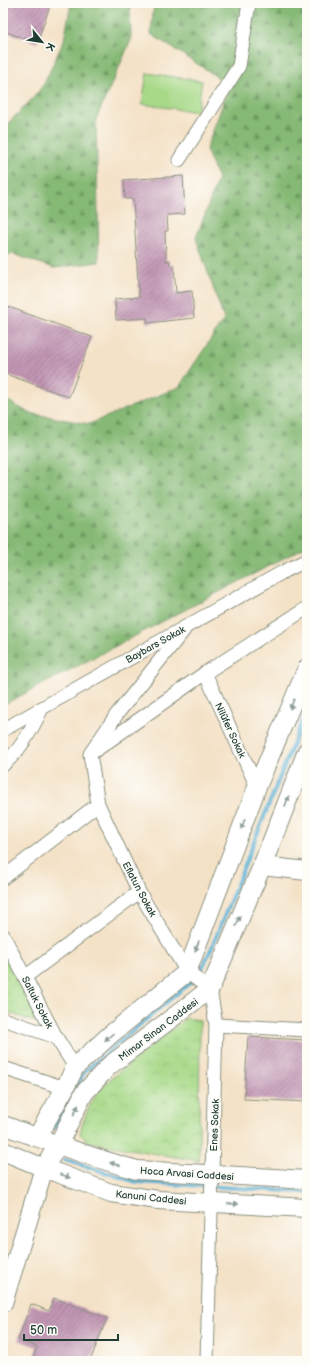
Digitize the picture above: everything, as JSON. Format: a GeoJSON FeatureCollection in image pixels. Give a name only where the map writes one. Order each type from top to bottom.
{"type":"FeatureCollection","features":[{"type":"Feature","properties":{"kind":"street"},"geometry":{"type":"LineString","coordinates":[[179,160],[239,66],[249,3]]}},
{"type":"Feature","properties":{"kind":"street","name":"Baybars Sokak"},"geometry":{"type":"LineString","coordinates":[[3,730],[281,573],[307,560]]}},
{"type":"Feature","properties":{"kind":"street"},"geometry":{"type":"LineString","coordinates":[[90,754],[205,673],[307,608]]}},
{"type":"Feature","properties":{"kind":"street"},"geometry":{"type":"LineString","coordinates":[[90,754],[117,714],[187,626]]}},
{"type":"Feature","properties":{"kind":"street"},"geometry":{"type":"LineString","coordinates":[[36,1137],[65,1088],[75,1067],[110,1035],[188,972],[258,787],[307,668]]}},
{"type":"Feature","properties":{"kind":"street","name":"Nilüfer Sokak"},"geometry":{"type":"LineString","coordinates":[[205,673],[258,787]]}},
{"type":"Feature","properties":{"kind":"street"},"geometry":{"type":"LineString","coordinates":[[3,765],[9,760],[32,730],[42,708]]}},
{"type":"Feature","properties":{"kind":"street","name":"Mimar Sinan Caddesi"},"geometry":{"type":"LineString","coordinates":[[3,1303],[7,1278],[44,1168],[58,1145],[84,1093],[109,1066],[210,989],[262,866],[307,751]]}},
{"type":"Feature","properties":{"kind":"street","name":"Eflatun Sokak"},"geometry":{"type":"LineString","coordinates":[[90,754],[98,804],[139,892],[188,972]]}},
{"type":"Feature","properties":{"kind":"street"},"geometry":{"type":"LineString","coordinates":[[3,878],[98,804]]}},
{"type":"Feature","properties":{"kind":"street"},"geometry":{"type":"LineString","coordinates":[[262,866],[307,871]]}},
{"type":"Feature","properties":{"kind":"street"},"geometry":{"type":"LineString","coordinates":[[25,977],[139,892]]}},
{"type":"Feature","properties":{"kind":"street","name":"Saltuk Sokak"},"geometry":{"type":"LineString","coordinates":[[3,935],[56,1037],[75,1067]]}},
{"type":"Feature","properties":{"kind":"street"},"geometry":{"type":"LineString","coordinates":[[188,972],[210,989]]}},
{"type":"Feature","properties":{"kind":"street","name":"Enes Sokak"},"geometry":{"type":"LineString","coordinates":[[207,1361],[216,1025],[210,989]]}},
{"type":"Feature","properties":{"kind":"street"},"geometry":{"type":"LineString","coordinates":[[3,1019],[56,1037]]}},
{"type":"Feature","properties":{"kind":"street"},"geometry":{"type":"LineString","coordinates":[[216,1025],[307,1030]]}},
{"type":"Feature","properties":{"kind":"street"},"geometry":{"type":"LineString","coordinates":[[3,1068],[65,1088]]}},
{"type":"Feature","properties":{"kind":"street","name":"Hoca Arvasi Caddesi"},"geometry":{"type":"LineString","coordinates":[[3,1125],[58,1145],[137,1170],[307,1180]]}},
{"type":"Feature","properties":{"kind":"street","name":"Kanuni Caddesi"},"geometry":{"type":"LineString","coordinates":[[3,1151],[111,1193],[158,1200],[307,1208]]}},
{"type":"Feature","properties":{"kind":"green space"},"geometry":{"type":"Polygon","coordinates":[[[71,3],[130,3],[131,40],[96,119],[99,262],[54,268],[13,254],[3,258],[3,132],[13,118],[34,97],[44,84],[64,40],[71,3]]]}},
{"type":"Feature","properties":{"kind":"green space"},"geometry":{"type":"Polygon","coordinates":[[[154,3],[307,3],[307,546],[3,705],[3,398],[29,413],[89,424],[179,387],[224,319],[196,238],[218,179],[206,149],[230,85],[151,34],[154,3]]]}},
{"type":"Feature","properties":{"kind":"green space"},"geometry":{"type":"Polygon","coordinates":[[[147,73],[202,81],[197,112],[142,104],[147,73]]]}},
{"type":"Feature","properties":{"kind":"green space"},"geometry":{"type":"Polygon","coordinates":[[[3,950],[37,1012],[36,1020],[32,1021],[3,1011],[3,950]]]}},
{"type":"Feature","properties":{"kind":"green space"},"geometry":{"type":"Polygon","coordinates":[[[186,1018],[200,1020],[199,1161],[88,1142],[80,1134],[81,1128],[89,1108],[103,1085],[186,1018]]]}},
{"type":"Feature","properties":{"kind":"building"},"geometry":{"type":"Polygon","coordinates":[[[3,3],[51,3],[37,43],[3,31],[3,3]]]}},
{"type":"Feature","properties":{"kind":"building"},"geometry":{"type":"Polygon","coordinates":[[[183,176],[185,214],[167,215],[168,231],[165,231],[166,261],[169,260],[170,265],[174,266],[176,293],[192,291],[194,318],[147,323],[147,318],[116,320],[115,299],[139,297],[133,199],[125,199],[124,180],[183,176]]]}},
{"type":"Feature","properties":{"kind":"building"},"geometry":{"type":"Polygon","coordinates":[[[3,305],[92,337],[69,397],[3,373],[3,305]]]}},
{"type":"Feature","properties":{"kind":"building"},"geometry":{"type":"Polygon","coordinates":[[[248,1037],[307,1040],[307,1102],[244,1099],[248,1037]]]}},
{"type":"Feature","properties":{"kind":"building"},"geometry":{"type":"Polygon","coordinates":[[[54,1298],[107,1318],[90,1361],[32,1361],[37,1347],[18,1340],[31,1304],[49,1311],[54,1298]]]}},
{"type":"Feature","properties":{"kind":"waterway"},"geometry":{"type":"LineString","coordinates":[[54,1128],[85,1071],[199,975],[212,947],[307,709]]}},
{"type":"Feature","properties":{"kind":"waterway"},"geometry":{"type":"LineString","coordinates":[[3,1137],[22,1145]]}},
{"type":"Feature","properties":{"kind":"waterway"},"geometry":{"type":"LineString","coordinates":[[65,1160],[137,1182],[307,1192]]}}]}
